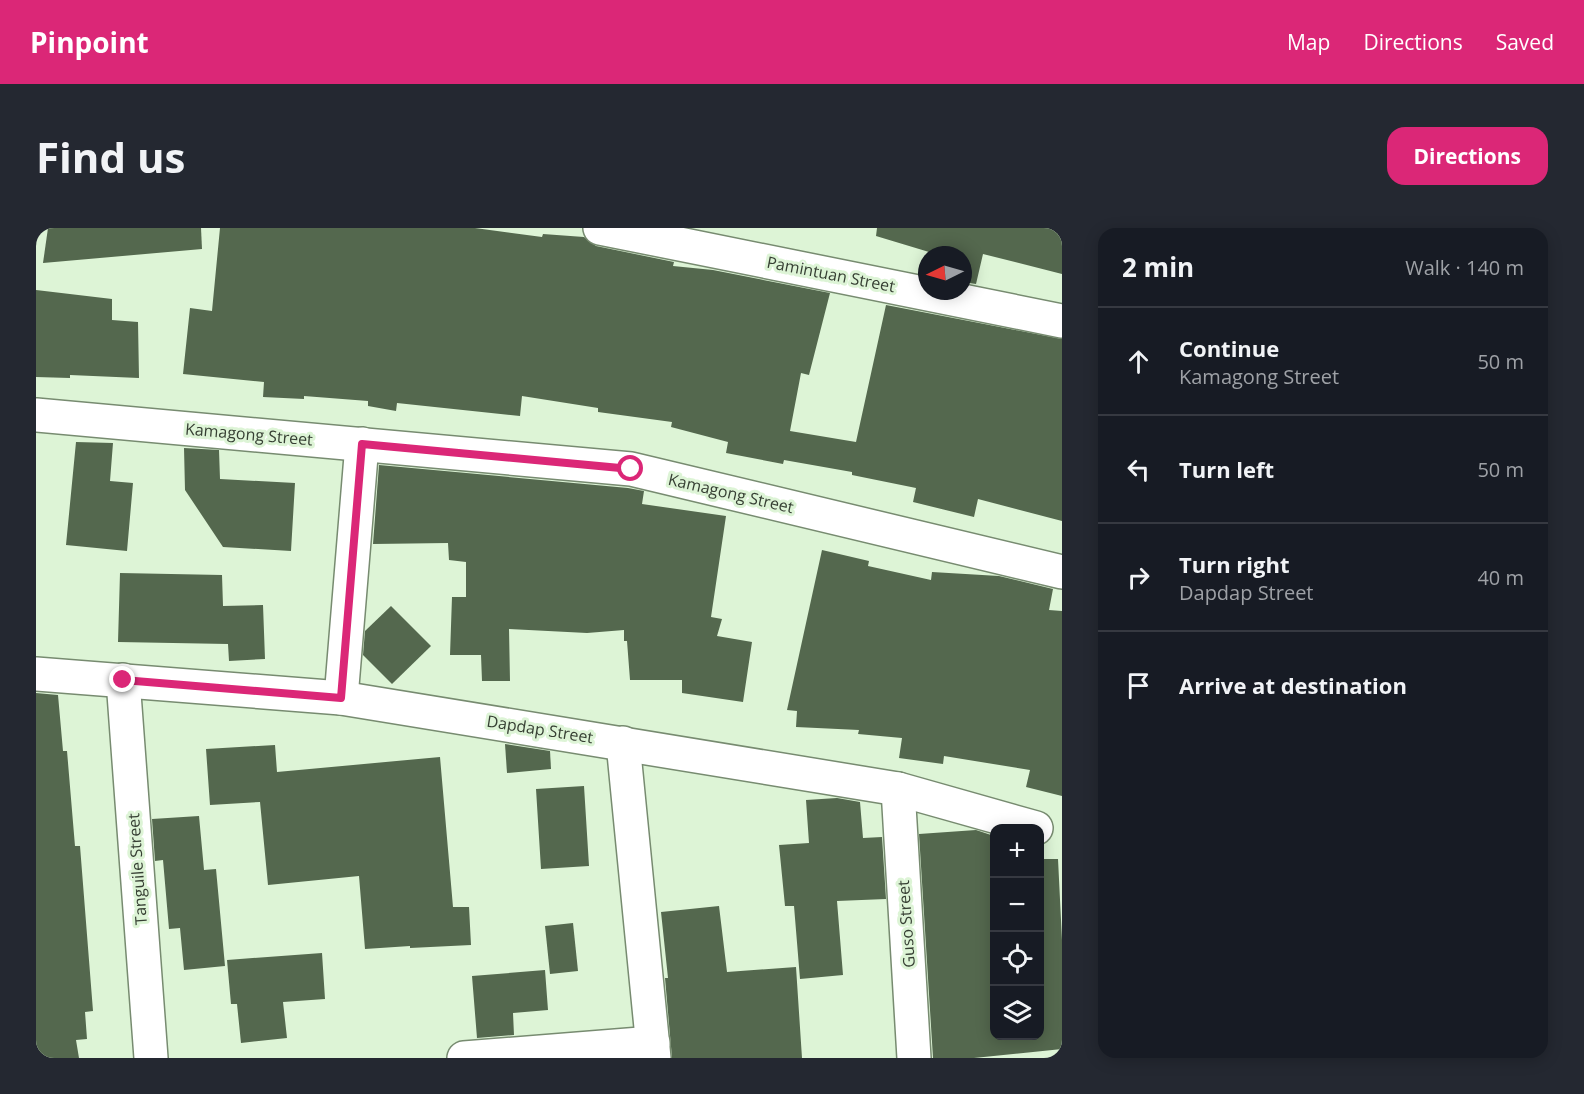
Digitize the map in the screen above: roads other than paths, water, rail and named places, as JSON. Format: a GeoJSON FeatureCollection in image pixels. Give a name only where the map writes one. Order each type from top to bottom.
{"type":"FeatureCollection","features":[{"type":"Feature","properties":{"kind":"street","name":"Pamintuan Street"},"geometry":{"type":"LineString","coordinates":[[600,228],[1062,321]]}},
{"type":"Feature","properties":{"kind":"street","name":"Kamagong Street"},"geometry":{"type":"LineString","coordinates":[[36,415],[631,469],[1062,572]]}},
{"type":"Feature","properties":{"kind":"street"},"geometry":{"type":"LineString","coordinates":[[341,698],[362,444]]}},
{"type":"Feature","properties":{"kind":"street","name":"Dapdap Street"},"geometry":{"type":"LineString","coordinates":[[36,674],[341,698],[898,789],[1020,824]]}},
{"type":"Feature","properties":{"kind":"street","name":"Tanguile Street"},"geometry":{"type":"LineString","coordinates":[[123,680],[151,1058]]}},
{"type":"Feature","properties":{"kind":"street"},"geometry":{"type":"LineString","coordinates":[[464,1058],[653,1050],[623,743]]}},
{"type":"Feature","properties":{"kind":"street","name":"Guso Street"},"geometry":{"type":"LineString","coordinates":[[898,789],[914,1058]]}},
{"type":"Feature","properties":{"kind":"street","name":"Dapdap Street"},"geometry":{"type":"LineString","coordinates":[[1044,831],[1062,836]]}}]}
